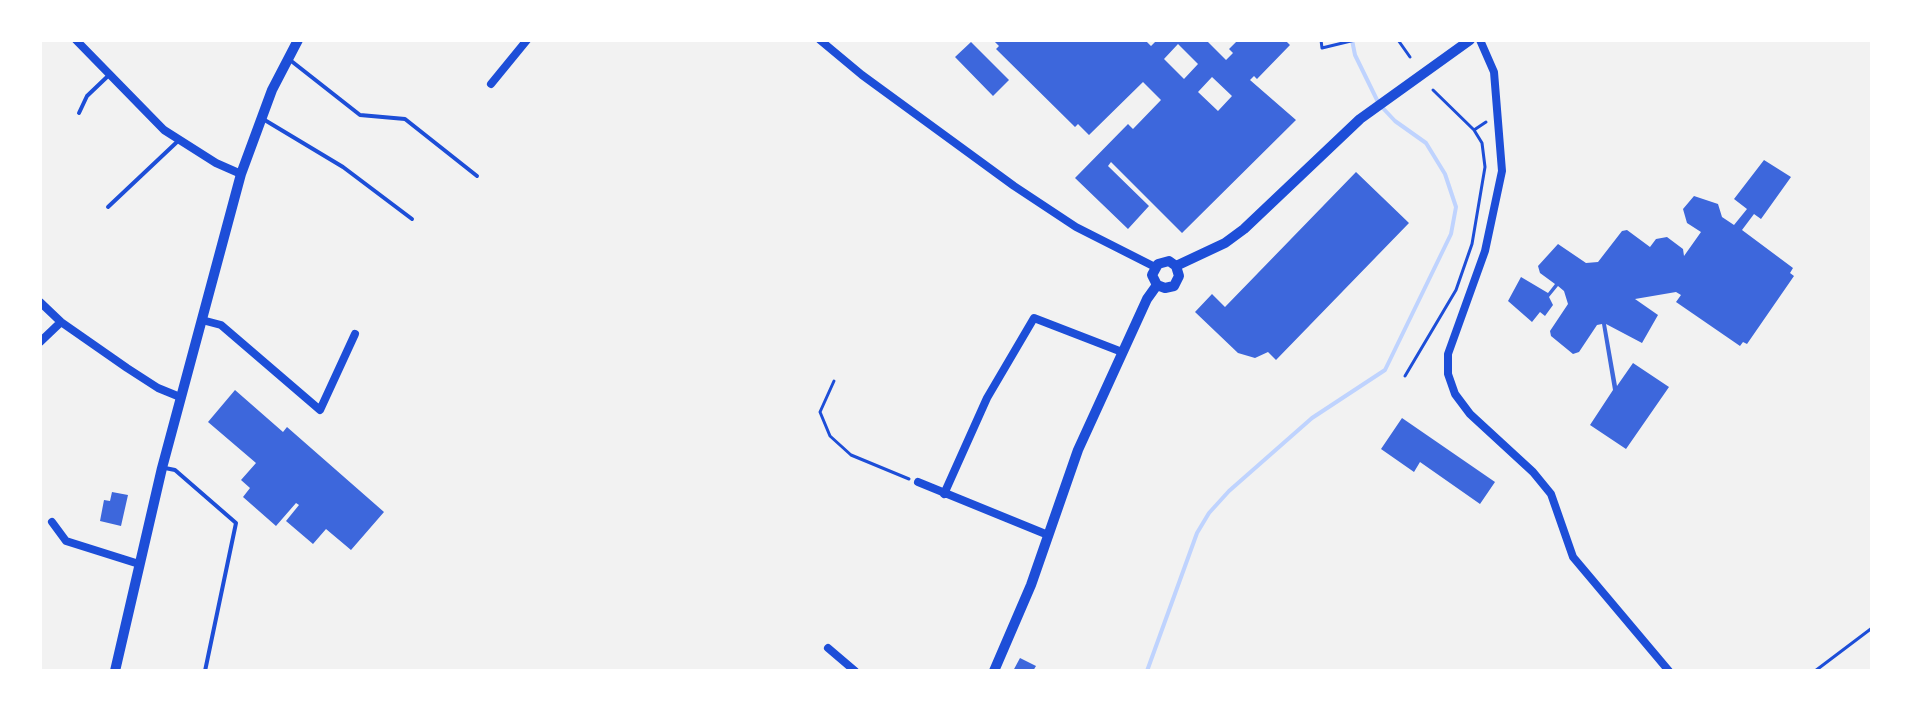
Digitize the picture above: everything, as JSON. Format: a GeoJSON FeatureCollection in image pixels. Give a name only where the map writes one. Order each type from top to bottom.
{"type":"FeatureCollection","features":[{"type":"Feature","properties":{"kind":"street"},"geometry":{"type":"LineString","coordinates":[[76,40],[178,141],[241,174]]}},
{"type":"Feature","properties":{"kind":"street"},"geometry":{"type":"LineString","coordinates":[[115,671],[180,397],[241,174],[260,119],[298,40]]}},
{"type":"Feature","properties":{"kind":"street"},"geometry":{"type":"LineString","coordinates":[[491,84],[527,40]]}},
{"type":"Feature","properties":{"kind":"street"},"geometry":{"type":"LineString","coordinates":[[820,40],[871,82],[1014,186],[1076,227],[1155,267]]}},
{"type":"Feature","properties":{"kind":"street"},"geometry":{"type":"LineString","coordinates":[[1180,264],[1182,286],[1170,288],[1157,285],[1153,278],[1155,267],[1165,261],[1180,264],[1225,243],[1244,229],[1360,119],[1470,40]]}},
{"type":"Feature","properties":{"kind":"street"},"geometry":{"type":"LineString","coordinates":[[1480,40],[1494,72],[1502,154],[1499,196],[1485,251],[1451,344],[1448,374],[1455,394],[1470,414],[1533,472],[1551,494],[1573,557],[1669,671]]}},
{"type":"Feature","properties":{"kind":"street"},"geometry":{"type":"LineString","coordinates":[[994,671],[1019,615],[1078,450],[1122,352],[1157,285]]}},
{"type":"Feature","properties":{"kind":"street"},"geometry":{"type":"LineString","coordinates":[[40,302],[61,322],[158,388],[180,397]]}},
{"type":"Feature","properties":{"kind":"street"},"geometry":{"type":"LineString","coordinates":[[944,494],[987,398],[1034,318],[1122,352]]}},
{"type":"Feature","properties":{"kind":"street"},"geometry":{"type":"LineString","coordinates":[[202,320],[221,325],[320,410],[355,334]]}},
{"type":"Feature","properties":{"kind":"street"},"geometry":{"type":"LineString","coordinates":[[40,342],[61,322]]}},
{"type":"Feature","properties":{"kind":"street"},"geometry":{"type":"LineString","coordinates":[[918,482],[1048,535]]}},
{"type":"Feature","properties":{"kind":"street"},"geometry":{"type":"LineString","coordinates":[[52,522],[66,541],[139,564]]}},
{"type":"Feature","properties":{"kind":"street"},"geometry":{"type":"LineString","coordinates":[[828,648],[855,671]]}},
{"type":"Feature","properties":{"kind":"lane"},"geometry":{"type":"LineString","coordinates":[[288,59],[360,115],[405,119],[477,176]]}},
{"type":"Feature","properties":{"kind":"lane"},"geometry":{"type":"LineString","coordinates":[[79,113],[87,96],[110,74]]}},
{"type":"Feature","properties":{"kind":"lane"},"geometry":{"type":"LineString","coordinates":[[260,119],[343,167],[412,219]]}},
{"type":"Feature","properties":{"kind":"lane"},"geometry":{"type":"LineString","coordinates":[[108,207],[178,141]]}},
{"type":"Feature","properties":{"kind":"lane"},"geometry":{"type":"LineString","coordinates":[[162,468],[175,470],[236,523],[205,671]]}},
{"type":"Feature","properties":{"kind":"path"},"geometry":{"type":"LineString","coordinates":[[1321,40],[1322,48],[1355,40]]}},
{"type":"Feature","properties":{"kind":"path"},"geometry":{"type":"LineString","coordinates":[[1398,40],[1410,57]]}},
{"type":"Feature","properties":{"kind":"path"},"geometry":{"type":"LineString","coordinates":[[1405,376],[1456,290],[1472,244],[1485,167],[1482,143],[1474,130],[1433,90]]}},
{"type":"Feature","properties":{"kind":"path"},"geometry":{"type":"LineString","coordinates":[[1474,130],[1499,114]]}},
{"type":"Feature","properties":{"kind":"path"},"geometry":{"type":"LineString","coordinates":[[834,381],[820,412],[825,428],[837,444],[864,462],[918,482]]}},
{"type":"Feature","properties":{"kind":"path"},"geometry":{"type":"LineString","coordinates":[[1815,671],[1872,628]]}},
{"type":"Feature","properties":{"kind":"building"},"geometry":{"type":"Polygon","coordinates":[[[993,40],[1145,40],[1151,46],[1157,40],[1206,40],[1226,60],[1233,53],[1229,49],[1238,40],[1285,40],[1290,45],[1257,79],[1254,76],[1250,80],[1296,120],[1182,233],[1111,162],[1108,166],[1149,206],[1128,229],[1075,178],[1128,124],[1133,129],[1161,100],[1143,82],[1089,135],[1078,124],[1075,127],[996,49],[999,46],[993,40]],[[1178,44],[1164,59],[1184,79],[1198,64],[1178,44]],[[1212,77],[1198,92],[1218,111],[1232,96],[1212,77]]]}},
{"type":"Feature","properties":{"kind":"building"},"geometry":{"type":"Polygon","coordinates":[[[971,42],[1009,80],[993,96],[955,57],[971,42]]]}},
{"type":"Feature","properties":{"kind":"building"},"geometry":{"type":"Polygon","coordinates":[[[1764,160],[1791,177],[1761,219],[1754,214],[1742,230],[1793,268],[1790,273],[1794,276],[1747,344],[1743,342],[1740,346],[1676,302],[1681,295],[1676,292],[1635,299],[1658,315],[1642,343],[1606,324],[1617,386],[1633,363],[1669,387],[1626,449],[1590,425],[1613,390],[1602,324],[1597,325],[1579,352],[1573,354],[1551,336],[1550,331],[1568,304],[1564,291],[1558,286],[1549,297],[1553,305],[1545,316],[1540,312],[1532,322],[1508,301],[1521,277],[1548,293],[1555,284],[1540,273],[1538,266],[1558,244],[1586,263],[1598,262],[1622,231],[1627,230],[1650,247],[1656,239],[1667,237],[1683,249],[1684,256],[1701,232],[1687,223],[1683,209],[1694,196],[1718,204],[1722,217],[1734,225],[1747,209],[1734,199],[1764,160]]]}},
{"type":"Feature","properties":{"kind":"building"},"geometry":{"type":"Polygon","coordinates":[[[1356,172],[1409,223],[1276,360],[1268,352],[1255,358],[1238,353],[1195,312],[1212,294],[1225,307],[1356,172]]]}},
{"type":"Feature","properties":{"kind":"building"},"geometry":{"type":"Polygon","coordinates":[[[235,390],[283,432],[287,427],[384,512],[351,550],[326,529],[313,544],[286,521],[299,505],[296,503],[276,526],[243,497],[250,488],[241,480],[256,463],[208,422],[235,390]]]}},
{"type":"Feature","properties":{"kind":"building"},"geometry":{"type":"Polygon","coordinates":[[[1402,418],[1495,482],[1480,504],[1420,462],[1414,472],[1381,449],[1402,418]]]}},
{"type":"Feature","properties":{"kind":"building"},"geometry":{"type":"Polygon","coordinates":[[[112,492],[128,495],[121,526],[100,521],[104,500],[110,501],[112,492]]]}},
{"type":"Feature","properties":{"kind":"building"},"geometry":{"type":"Polygon","coordinates":[[[1020,658],[1036,666],[1033,671],[1013,671],[1020,658]]]}},
{"type":"Feature","properties":{"kind":"waterway"},"geometry":{"type":"LineString","coordinates":[[1147,671],[1197,533],[1209,513],[1229,491],[1312,418],[1385,370],[1451,234],[1456,207],[1445,174],[1426,143],[1395,121],[1379,104],[1355,55],[1352,40]]}}]}
